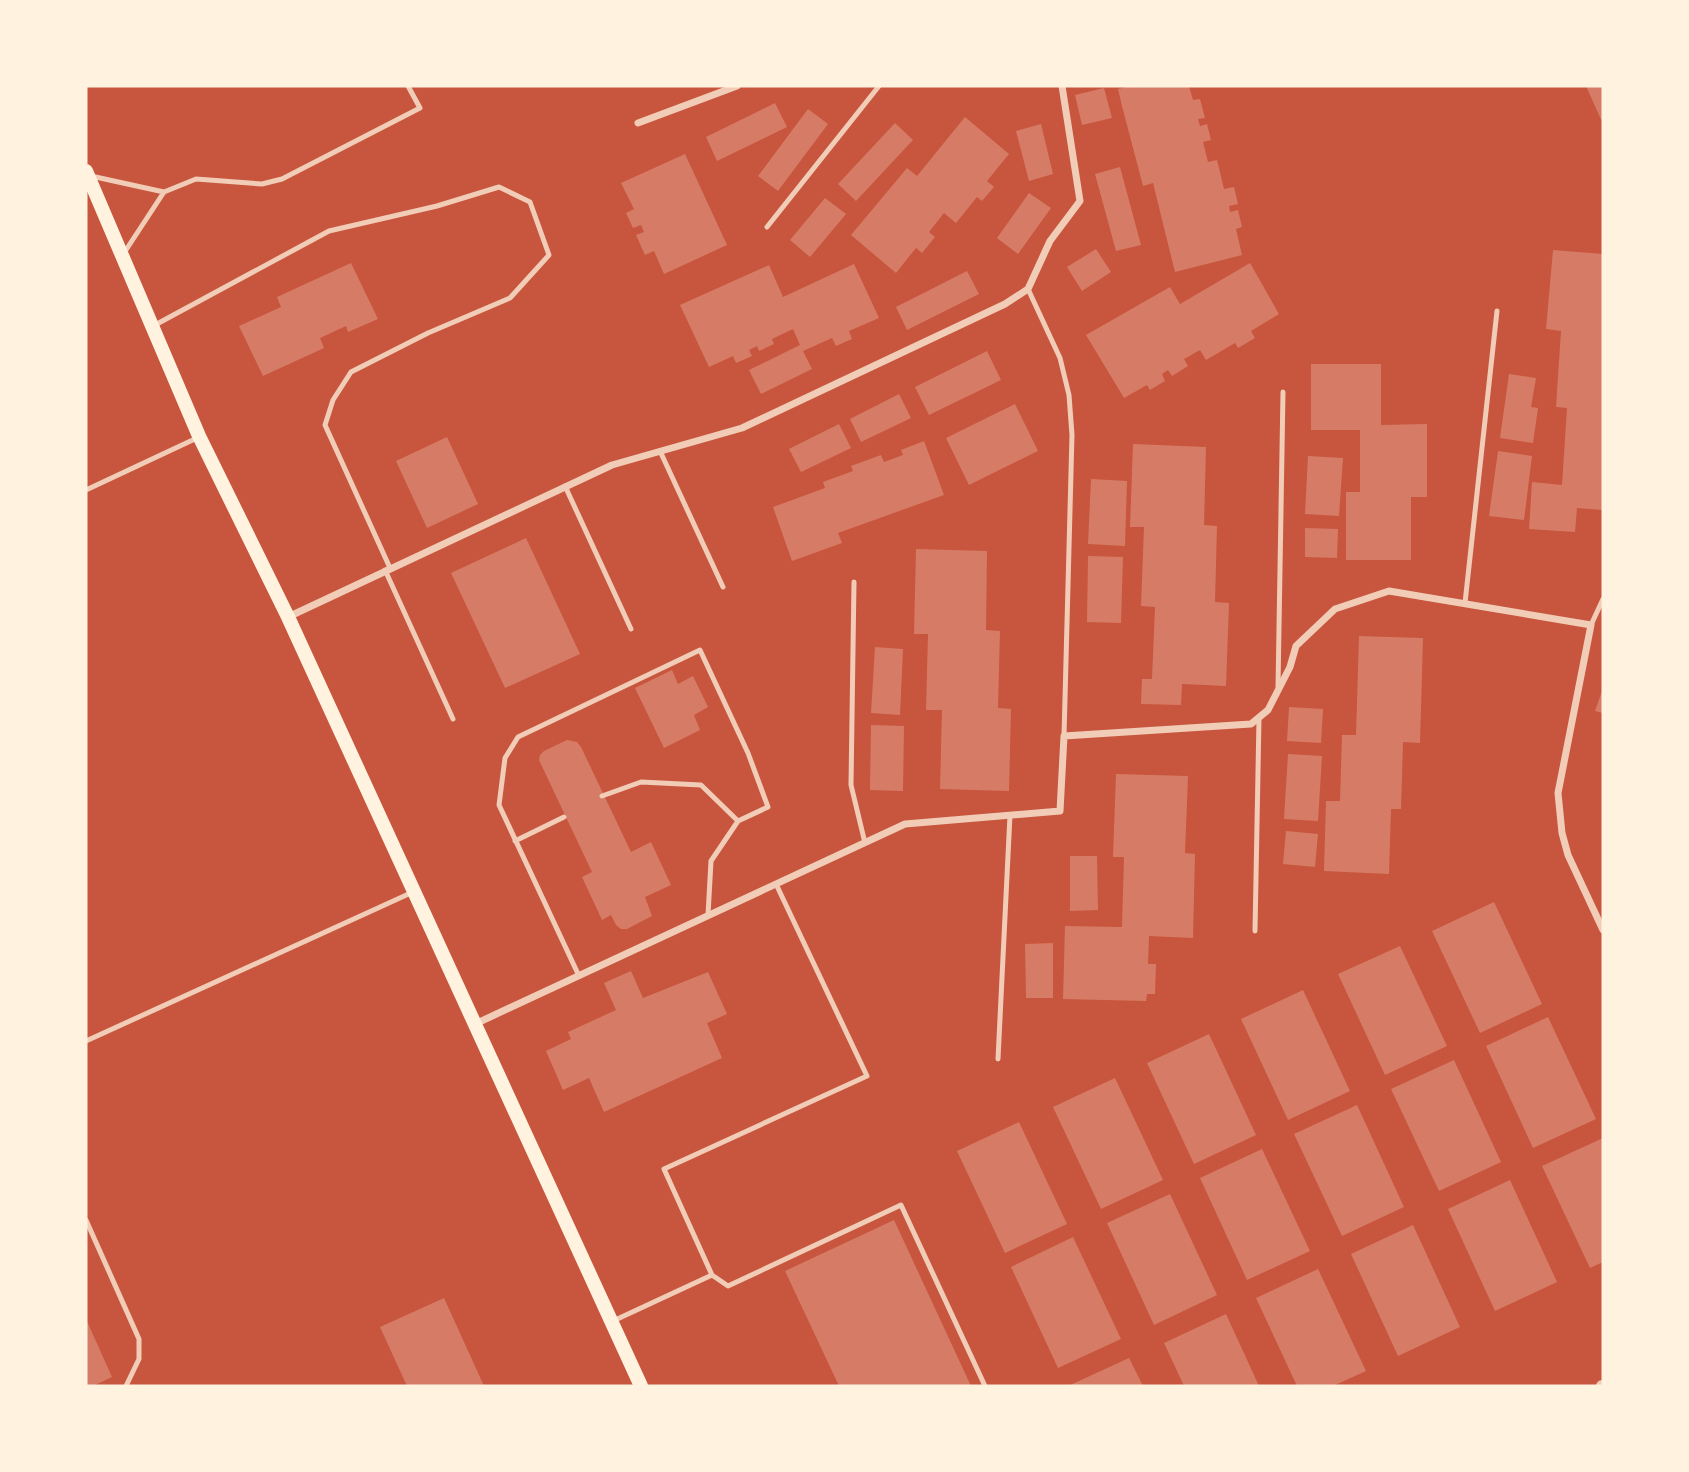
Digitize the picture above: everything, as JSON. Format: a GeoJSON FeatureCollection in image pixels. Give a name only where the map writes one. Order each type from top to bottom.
{"type":"FeatureCollection","features":[{"type":"Feature","properties":{"kind":"main road"},"geometry":{"type":"LineString","coordinates":[[87,173],[200,436],[288,617],[641,1386]]}},
{"type":"Feature","properties":{"kind":"street"},"geometry":{"type":"LineString","coordinates":[[638,124],[737,86]]}},
{"type":"Feature","properties":{"kind":"street"},"geometry":{"type":"LineString","coordinates":[[288,617],[612,465],[742,428],[1005,304],[1028,289],[1050,241],[1080,201],[1062,86]]}},
{"type":"Feature","properties":{"kind":"street"},"geometry":{"type":"LineString","coordinates":[[475,1024],[905,824],[1060,811],[1064,736],[1251,724],[1269,710],[1290,667],[1296,646],[1335,609],[1388,591],[1591,625],[1558,793],[1562,833],[1568,855],[1603,930]]}},
{"type":"Feature","properties":{"kind":"lane"},"geometry":{"type":"LineString","coordinates":[[122,256],[164,192],[196,179],[262,184],[282,179],[420,108],[408,86]]}},
{"type":"Feature","properties":{"kind":"lane"},"geometry":{"type":"LineString","coordinates":[[767,227],[879,86]]}},
{"type":"Feature","properties":{"kind":"lane"},"geometry":{"type":"LineString","coordinates":[[87,173],[164,192]]}},
{"type":"Feature","properties":{"kind":"lane"},"geometry":{"type":"LineString","coordinates":[[152,327],[329,231],[437,206],[499,187],[530,202],[549,255],[510,298],[428,333],[351,372],[333,400],[325,425],[453,719]]}},
{"type":"Feature","properties":{"kind":"lane"},"geometry":{"type":"LineString","coordinates":[[1028,289],[1060,358],[1069,395],[1072,435],[1064,736]]}},
{"type":"Feature","properties":{"kind":"lane"},"geometry":{"type":"LineString","coordinates":[[1465,603],[1497,311]]}},
{"type":"Feature","properties":{"kind":"lane"},"geometry":{"type":"LineString","coordinates":[[1278,691],[1283,392]]}},
{"type":"Feature","properties":{"kind":"lane"},"geometry":{"type":"LineString","coordinates":[[86,490],[200,436]]}},
{"type":"Feature","properties":{"kind":"lane"},"geometry":{"type":"LineString","coordinates":[[660,451],[723,587]]}},
{"type":"Feature","properties":{"kind":"lane"},"geometry":{"type":"LineString","coordinates":[[565,486],[631,629]]}},
{"type":"Feature","properties":{"kind":"lane"},"geometry":{"type":"LineString","coordinates":[[854,582],[851,785],[865,842]]}},
{"type":"Feature","properties":{"kind":"lane"},"geometry":{"type":"LineString","coordinates":[[1591,625],[1603,599]]}},
{"type":"Feature","properties":{"kind":"lane"},"geometry":{"type":"LineString","coordinates":[[579,976],[499,805],[505,758],[518,737],[700,650],[748,753],[768,807],[738,821],[710,861],[708,915]]}},
{"type":"Feature","properties":{"kind":"lane"},"geometry":{"type":"LineString","coordinates":[[1255,931],[1259,719]]}},
{"type":"Feature","properties":{"kind":"lane"},"geometry":{"type":"LineString","coordinates":[[602,796],[641,782],[701,785],[738,821]]}},
{"type":"Feature","properties":{"kind":"lane"},"geometry":{"type":"LineString","coordinates":[[998,1059],[1010,815]]}},
{"type":"Feature","properties":{"kind":"lane"},"geometry":{"type":"LineString","coordinates":[[515,841],[564,817]]}},
{"type":"Feature","properties":{"kind":"lane"},"geometry":{"type":"LineString","coordinates":[[776,884],[867,1076],[664,1169],[712,1275],[728,1286],[901,1205],[985,1386]]}},
{"type":"Feature","properties":{"kind":"lane"},"geometry":{"type":"LineString","coordinates":[[86,1041],[413,892]]}},
{"type":"Feature","properties":{"kind":"lane"},"geometry":{"type":"LineString","coordinates":[[86,1220],[139,1339],[139,1359],[126,1386]]}},
{"type":"Feature","properties":{"kind":"lane"},"geometry":{"type":"LineString","coordinates":[[611,1321],[712,1275]]}},
{"type":"Feature","properties":{"kind":"building"},"geometry":{"type":"Polygon","coordinates":[[[1130,86],[1189,86],[1193,100],[1200,99],[1205,118],[1198,119],[1200,126],[1207,124],[1211,140],[1203,142],[1208,162],[1217,160],[1224,189],[1234,187],[1238,204],[1229,206],[1230,212],[1238,210],[1242,227],[1236,229],[1242,255],[1175,272],[1153,183],[1143,186],[1122,106],[1118,89],[1130,86]]]}},
{"type":"Feature","properties":{"kind":"building"},"geometry":{"type":"Polygon","coordinates":[[[1586,86],[1603,86],[1603,124],[1586,86]]]}},
{"type":"Feature","properties":{"kind":"building"},"geometry":{"type":"Polygon","coordinates":[[[1104,88],[1112,118],[1082,125],[1075,95],[1104,88]]]}},
{"type":"Feature","properties":{"kind":"building"},"geometry":{"type":"Polygon","coordinates":[[[775,103],[787,127],[717,161],[706,137],[775,103]]]}},
{"type":"Feature","properties":{"kind":"building"},"geometry":{"type":"Polygon","coordinates":[[[808,109],[828,124],[778,191],[758,176],[808,109]]]}},
{"type":"Feature","properties":{"kind":"building"},"geometry":{"type":"Polygon","coordinates":[[[965,117],[1009,154],[987,181],[994,187],[982,201],[977,197],[956,223],[944,213],[929,232],[935,237],[922,253],[916,248],[896,273],[851,235],[907,168],[917,176],[965,117]]]}},
{"type":"Feature","properties":{"kind":"building"},"geometry":{"type":"Polygon","coordinates":[[[895,123],[913,140],[856,201],[838,184],[895,123]]]}},
{"type":"Feature","properties":{"kind":"building"},"geometry":{"type":"Polygon","coordinates":[[[1041,124],[1053,174],[1029,181],[1016,131],[1041,124]]]}},
{"type":"Feature","properties":{"kind":"building"},"geometry":{"type":"Polygon","coordinates":[[[685,154],[727,245],[664,274],[654,251],[645,255],[636,235],[644,232],[641,225],[633,228],[626,213],[634,209],[621,183],[685,154]]]}},
{"type":"Feature","properties":{"kind":"building"},"geometry":{"type":"Polygon","coordinates":[[[1120,167],[1141,245],[1116,251],[1095,174],[1120,167]]]}},
{"type":"Feature","properties":{"kind":"building"},"geometry":{"type":"Polygon","coordinates":[[[1029,193],[1051,208],[1018,254],[997,238],[1029,193]]]}},
{"type":"Feature","properties":{"kind":"building"},"geometry":{"type":"Polygon","coordinates":[[[825,198],[846,214],[810,257],[790,240],[825,198]]]}},
{"type":"Feature","properties":{"kind":"building"},"geometry":{"type":"Polygon","coordinates":[[[1096,249],[1111,272],[1082,291],[1067,267],[1096,249]]]}},
{"type":"Feature","properties":{"kind":"building"},"geometry":{"type":"Polygon","coordinates":[[[1553,250],[1603,254],[1603,510],[1577,508],[1575,532],[1529,529],[1532,482],[1562,485],[1567,408],[1556,407],[1561,331],[1546,329],[1553,250]]]}},
{"type":"Feature","properties":{"kind":"building"},"geometry":{"type":"Polygon","coordinates":[[[351,263],[378,319],[348,332],[346,326],[320,338],[324,348],[263,376],[239,326],[281,307],[277,297],[351,263]]]}},
{"type":"Feature","properties":{"kind":"building"},"geometry":{"type":"Polygon","coordinates":[[[1250,263],[1279,314],[1251,331],[1255,338],[1238,348],[1235,343],[1206,360],[1200,350],[1184,359],[1188,366],[1172,376],[1168,370],[1162,374],[1165,381],[1150,390],[1147,385],[1124,398],[1086,335],[1170,287],[1180,304],[1250,263]]]}},
{"type":"Feature","properties":{"kind":"building"},"geometry":{"type":"Polygon","coordinates":[[[854,264],[879,318],[849,331],[852,339],[836,346],[832,338],[803,351],[812,369],[761,394],[749,370],[800,345],[793,329],[772,339],[774,344],[759,351],[757,346],[749,350],[752,356],[736,363],[733,356],[709,367],[680,305],[769,265],[783,297],[854,264]]]}},
{"type":"Feature","properties":{"kind":"building"},"geometry":{"type":"Polygon","coordinates":[[[967,271],[979,294],[907,330],[896,307],[967,271]]]}},
{"type":"Feature","properties":{"kind":"building"},"geometry":{"type":"Polygon","coordinates":[[[987,351],[1001,380],[929,415],[915,387],[987,351]]]}},
{"type":"Feature","properties":{"kind":"building"},"geometry":{"type":"Polygon","coordinates":[[[1311,364],[1381,364],[1381,425],[1427,424],[1427,497],[1411,497],[1411,560],[1346,560],[1346,492],[1360,492],[1360,430],[1311,430],[1311,364]]]}},
{"type":"Feature","properties":{"kind":"building"},"geometry":{"type":"Polygon","coordinates":[[[1509,374],[1536,378],[1531,407],[1538,408],[1533,443],[1500,438],[1509,374]]]}},
{"type":"Feature","properties":{"kind":"building"},"geometry":{"type":"Polygon","coordinates":[[[899,394],[911,418],[861,442],[850,419],[899,394]]]}},
{"type":"Feature","properties":{"kind":"building"},"geometry":{"type":"Polygon","coordinates":[[[1015,404],[1038,451],[969,485],[946,438],[1015,404]]]}},
{"type":"Feature","properties":{"kind":"building"},"geometry":{"type":"Polygon","coordinates":[[[839,424],[851,448],[801,472],[789,449],[839,424]]]}},
{"type":"Feature","properties":{"kind":"building"},"geometry":{"type":"Polygon","coordinates":[[[447,437],[478,504],[427,528],[396,461],[447,437]]]}},
{"type":"Feature","properties":{"kind":"building"},"geometry":{"type":"Polygon","coordinates":[[[924,441],[944,495],[838,533],[842,543],[792,561],[773,507],[825,488],[823,482],[853,471],[851,466],[881,455],[884,462],[903,455],[901,450],[924,441]]]}},
{"type":"Feature","properties":{"kind":"building"},"geometry":{"type":"Polygon","coordinates":[[[1133,444],[1206,447],[1204,525],[1217,526],[1215,602],[1229,603],[1226,686],[1182,684],[1181,705],[1141,704],[1142,679],[1152,679],[1155,607],[1141,606],[1144,527],[1130,527],[1133,444]]]}},
{"type":"Feature","properties":{"kind":"building"},"geometry":{"type":"Polygon","coordinates":[[[1498,451],[1532,456],[1524,520],[1489,516],[1498,451]]]}},
{"type":"Feature","properties":{"kind":"building"},"geometry":{"type":"Polygon","coordinates":[[[1308,456],[1343,458],[1339,516],[1305,514],[1308,456]]]}},
{"type":"Feature","properties":{"kind":"building"},"geometry":{"type":"Polygon","coordinates":[[[1091,479],[1127,481],[1125,546],[1088,544],[1091,479]]]}},
{"type":"Feature","properties":{"kind":"building"},"geometry":{"type":"Polygon","coordinates":[[[1305,528],[1338,529],[1337,558],[1305,557],[1305,528]]]}},
{"type":"Feature","properties":{"kind":"building"},"geometry":{"type":"Polygon","coordinates":[[[526,538],[580,654],[505,688],[451,573],[526,538]]]}},
{"type":"Feature","properties":{"kind":"building"},"geometry":{"type":"Polygon","coordinates":[[[916,549],[987,551],[986,630],[1000,631],[998,708],[1011,709],[1009,791],[940,789],[942,710],[926,710],[928,634],[914,634],[916,549]]]}},
{"type":"Feature","properties":{"kind":"building"},"geometry":{"type":"Polygon","coordinates":[[[1088,556],[1123,557],[1121,623],[1087,622],[1088,556]]]}},
{"type":"Feature","properties":{"kind":"building"},"geometry":{"type":"Polygon","coordinates":[[[1359,636],[1423,638],[1420,743],[1403,742],[1401,809],[1391,809],[1389,874],[1324,871],[1326,801],[1340,801],[1342,735],[1356,735],[1359,636]]]}},
{"type":"Feature","properties":{"kind":"building"},"geometry":{"type":"Polygon","coordinates":[[[875,647],[903,649],[900,715],[871,713],[875,647]]]}},
{"type":"Feature","properties":{"kind":"building"},"geometry":{"type":"Polygon","coordinates":[[[672,670],[678,684],[693,676],[708,707],[694,715],[700,730],[664,748],[635,688],[672,670]]]}},
{"type":"Feature","properties":{"kind":"building"},"geometry":{"type":"Polygon","coordinates":[[[1603,688],[1603,713],[1595,711],[1603,688]]]}},
{"type":"Feature","properties":{"kind":"building"},"geometry":{"type":"Polygon","coordinates":[[[1289,707],[1323,709],[1321,743],[1287,741],[1289,707]]]}},
{"type":"Feature","properties":{"kind":"building"},"geometry":{"type":"Polygon","coordinates":[[[871,725],[904,726],[903,791],[870,790],[871,725]]]}},
{"type":"Feature","properties":{"kind":"building"},"geometry":{"type":"Polygon","coordinates":[[[567,740],[577,742],[581,747],[631,852],[651,842],[671,885],[645,897],[652,916],[627,929],[616,925],[611,915],[602,920],[582,877],[592,872],[539,760],[544,751],[567,740]]]}},
{"type":"Feature","properties":{"kind":"building"},"geometry":{"type":"Polygon","coordinates":[[[1288,754],[1322,756],[1318,821],[1284,819],[1288,754]]]}},
{"type":"Feature","properties":{"kind":"building"},"geometry":{"type":"Polygon","coordinates":[[[1116,774],[1188,776],[1185,853],[1195,854],[1193,938],[1149,936],[1148,964],[1156,964],[1155,994],[1147,994],[1146,1001],[1063,999],[1065,926],[1122,927],[1124,857],[1113,857],[1116,774]]]}},
{"type":"Feature","properties":{"kind":"building"},"geometry":{"type":"Polygon","coordinates":[[[1286,831],[1318,834],[1315,867],[1283,864],[1286,831]]]}},
{"type":"Feature","properties":{"kind":"building"},"geometry":{"type":"Polygon","coordinates":[[[1070,856],[1097,856],[1098,910],[1070,911],[1070,856]]]}},
{"type":"Feature","properties":{"kind":"building"},"geometry":{"type":"Polygon","coordinates":[[[1494,902],[1542,1004],[1480,1033],[1432,931],[1494,902]]]}},
{"type":"Feature","properties":{"kind":"building"},"geometry":{"type":"Polygon","coordinates":[[[1053,943],[1053,998],[1026,998],[1025,944],[1053,943]]]}},
{"type":"Feature","properties":{"kind":"building"},"geometry":{"type":"Polygon","coordinates":[[[1400,946],[1447,1046],[1385,1075],[1338,974],[1400,946]]]}},
{"type":"Feature","properties":{"kind":"building"},"geometry":{"type":"Polygon","coordinates":[[[631,971],[643,998],[708,972],[727,1014],[707,1023],[722,1058],[604,1112],[589,1078],[563,1090],[546,1051],[571,1039],[568,1032],[616,1010],[604,983],[631,971]]]}},
{"type":"Feature","properties":{"kind":"building"},"geometry":{"type":"Polygon","coordinates":[[[1303,990],[1350,1091],[1288,1120],[1241,1019],[1303,990]]]}},
{"type":"Feature","properties":{"kind":"building"},"geometry":{"type":"Polygon","coordinates":[[[1548,1017],[1596,1119],[1533,1148],[1486,1046],[1548,1017]]]}},
{"type":"Feature","properties":{"kind":"building"},"geometry":{"type":"Polygon","coordinates":[[[1209,1034],[1256,1135],[1194,1164],[1147,1063],[1209,1034]]]}},
{"type":"Feature","properties":{"kind":"building"},"geometry":{"type":"Polygon","coordinates":[[[1454,1060],[1501,1162],[1439,1191],[1391,1089],[1454,1060]]]}},
{"type":"Feature","properties":{"kind":"building"},"geometry":{"type":"Polygon","coordinates":[[[1115,1078],[1163,1180],[1101,1209],[1053,1107],[1115,1078]]]}},
{"type":"Feature","properties":{"kind":"building"},"geometry":{"type":"Polygon","coordinates":[[[1357,1105],[1404,1207],[1342,1236],[1294,1134],[1357,1105]]]}},
{"type":"Feature","properties":{"kind":"building"},"geometry":{"type":"Polygon","coordinates":[[[1019,1122],[1067,1224],[1005,1253],[957,1151],[1019,1122]]]}},
{"type":"Feature","properties":{"kind":"building"},"geometry":{"type":"Polygon","coordinates":[[[1603,1138],[1603,1262],[1590,1268],[1542,1166],[1603,1138]]]}},
{"type":"Feature","properties":{"kind":"building"},"geometry":{"type":"Polygon","coordinates":[[[1262,1149],[1310,1251],[1247,1280],[1200,1178],[1262,1149]]]}},
{"type":"Feature","properties":{"kind":"building"},"geometry":{"type":"Polygon","coordinates":[[[1510,1180],[1557,1282],[1495,1311],[1448,1209],[1510,1180]]]}},
{"type":"Feature","properties":{"kind":"building"},"geometry":{"type":"Polygon","coordinates":[[[1170,1194],[1217,1295],[1154,1325],[1107,1223],[1170,1194]]]}},
{"type":"Feature","properties":{"kind":"building"},"geometry":{"type":"Polygon","coordinates":[[[894,1220],[971,1386],[839,1386],[785,1271],[894,1220]]]}},
{"type":"Feature","properties":{"kind":"building"},"geometry":{"type":"Polygon","coordinates":[[[1413,1225],[1460,1327],[1398,1356],[1351,1254],[1413,1225]]]}},
{"type":"Feature","properties":{"kind":"building"},"geometry":{"type":"Polygon","coordinates":[[[1073,1237],[1121,1339],[1058,1368],[1011,1267],[1073,1237]]]}},
{"type":"Feature","properties":{"kind":"building"},"geometry":{"type":"Polygon","coordinates":[[[1318,1269],[1366,1371],[1333,1386],[1297,1386],[1256,1298],[1318,1269]]]}},
{"type":"Feature","properties":{"kind":"building"},"geometry":{"type":"Polygon","coordinates":[[[444,1298],[484,1386],[407,1386],[380,1327],[444,1298]]]}},
{"type":"Feature","properties":{"kind":"building"},"geometry":{"type":"Polygon","coordinates":[[[1226,1314],[1259,1386],[1184,1386],[1164,1343],[1226,1314]]]}},
{"type":"Feature","properties":{"kind":"building"},"geometry":{"type":"Polygon","coordinates":[[[86,1319],[112,1377],[93,1386],[86,1386],[86,1319]]]}},
{"type":"Feature","properties":{"kind":"building"},"geometry":{"type":"Polygon","coordinates":[[[1129,1358],[1143,1386],[1068,1386],[1129,1358]]]}}]}
